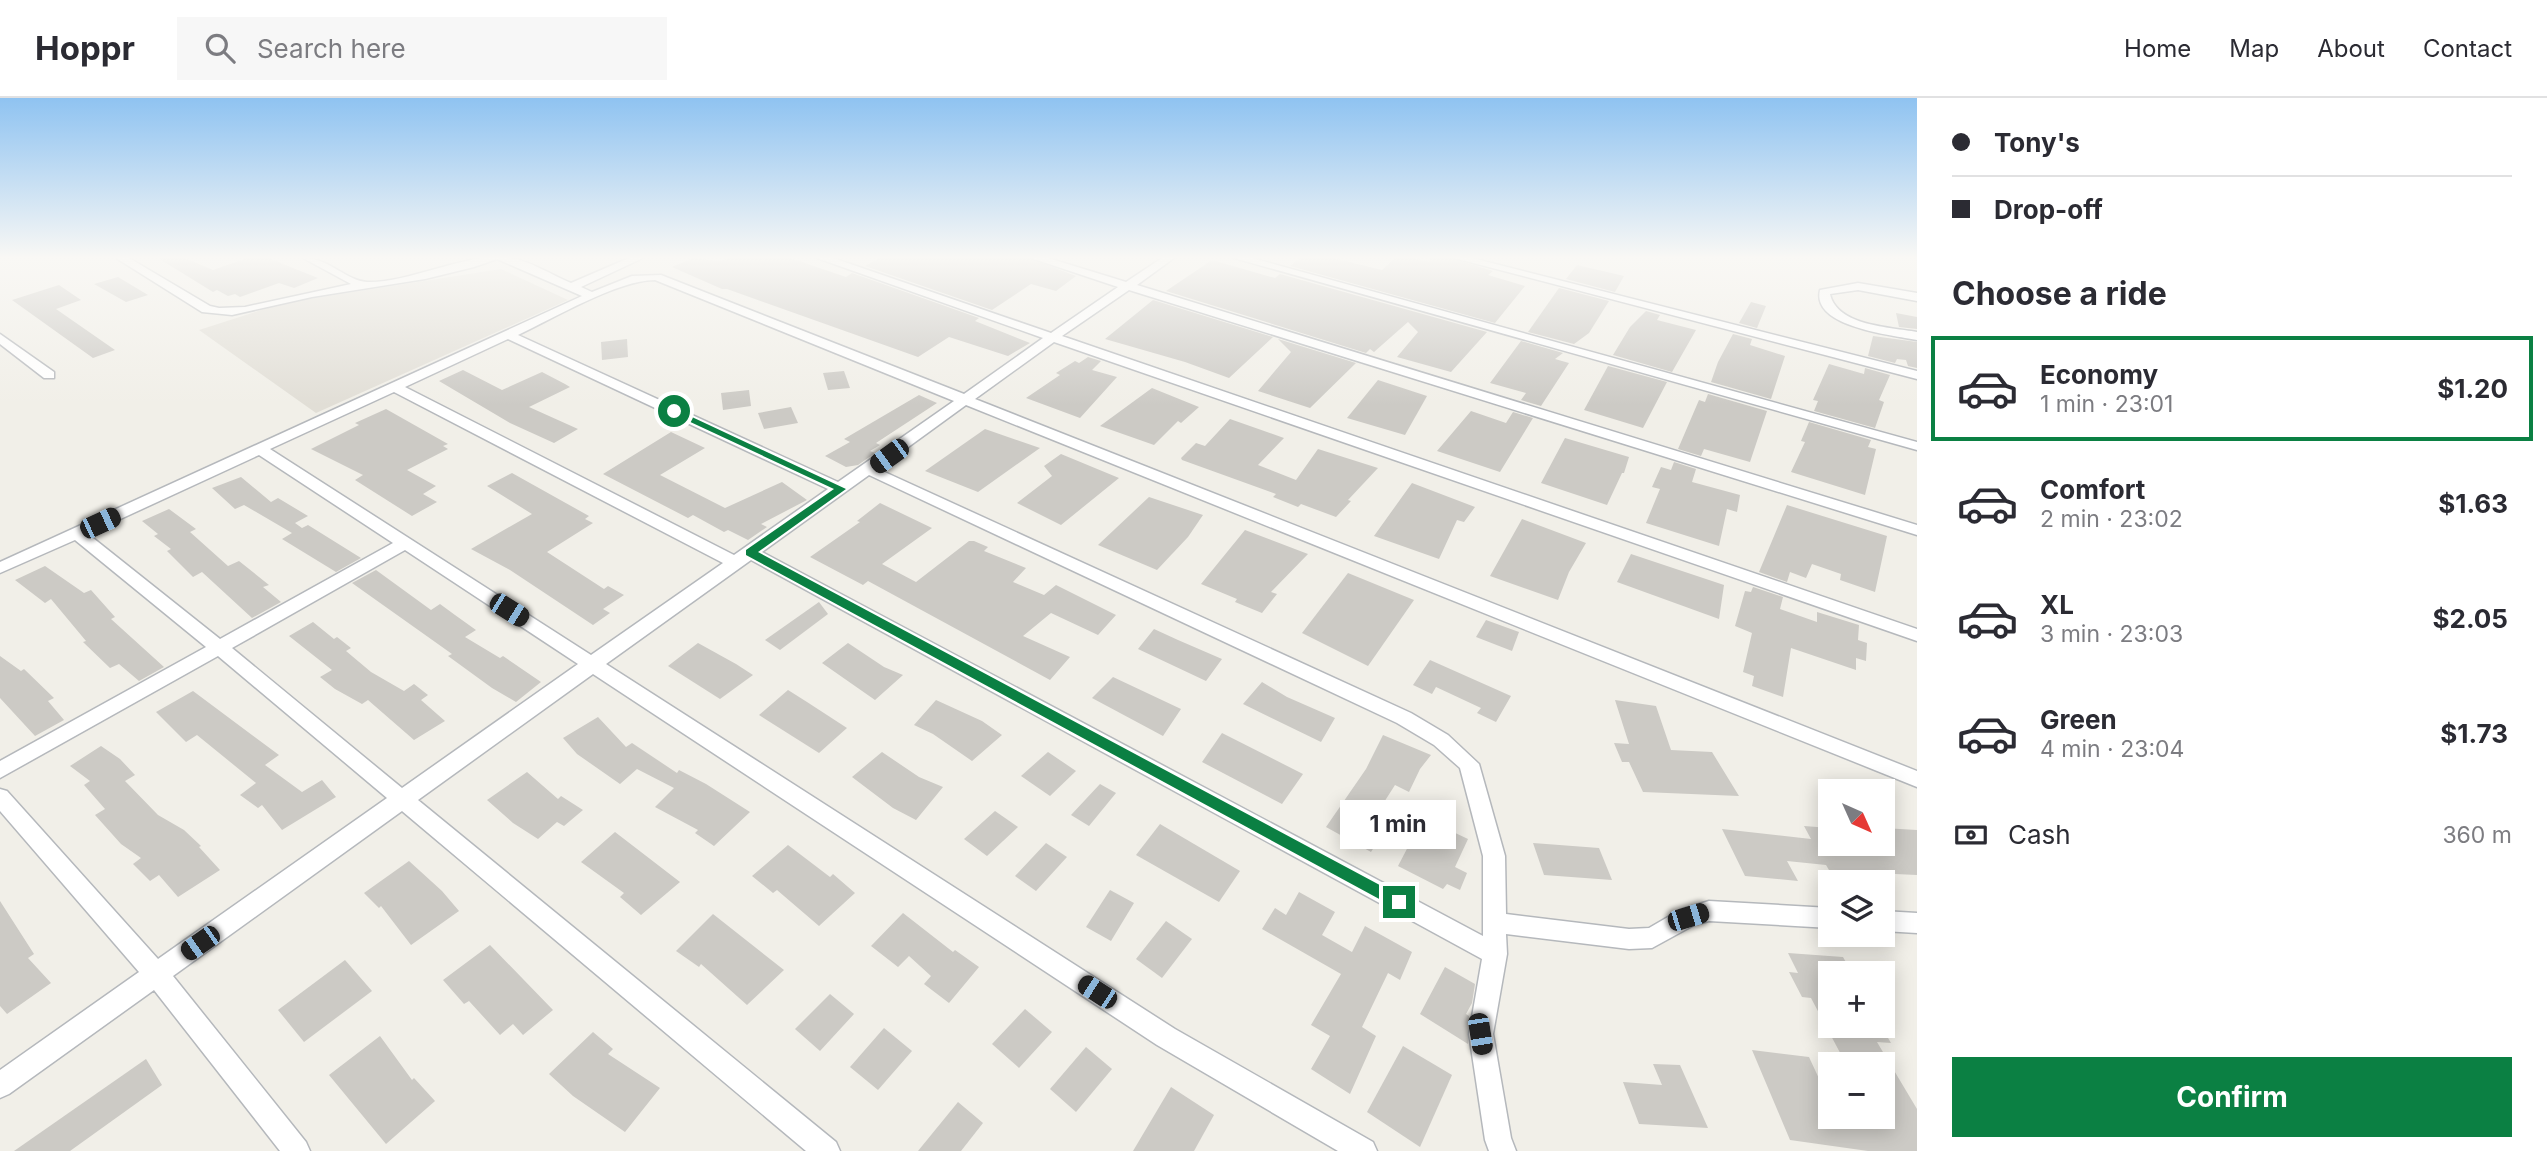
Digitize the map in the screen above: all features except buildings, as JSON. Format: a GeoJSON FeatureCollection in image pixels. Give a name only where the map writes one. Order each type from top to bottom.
{"type":"FeatureCollection","features":[{"type":"Feature","properties":{"kind":"street"},"geometry":{"type":"LineString","coordinates":[[203,307],[217,312],[256,307]]}},
{"type":"Feature","properties":{"kind":"street"},"geometry":{"type":"LineString","coordinates":[[0,568],[567,307]]}},
{"type":"Feature","properties":{"kind":"street"},"geometry":{"type":"LineString","coordinates":[[734,307],[1917,779]]}},
{"type":"Feature","properties":{"kind":"street"},"geometry":{"type":"LineString","coordinates":[[966,307],[1917,635]]}},
{"type":"Feature","properties":{"kind":"street"},"geometry":{"type":"LineString","coordinates":[[0,1085],[1097,307]]}},
{"type":"Feature","properties":{"kind":"street"},"geometry":{"type":"LineString","coordinates":[[1192,307],[1917,530]]}},
{"type":"Feature","properties":{"kind":"street"},"geometry":{"type":"LineString","coordinates":[[1416,307],[1917,446]]}},
{"type":"Feature","properties":{"kind":"street"},"geometry":{"type":"LineString","coordinates":[[1652,307],[1917,375]]}},
{"type":"Feature","properties":{"kind":"street"},"geometry":{"type":"LineString","coordinates":[[1827,307],[1842,318],[1917,336]]}},
{"type":"Feature","properties":{"kind":"street"},"geometry":{"type":"LineString","coordinates":[[507,334],[841,489]]}},
{"type":"Feature","properties":{"kind":"street"},"geometry":{"type":"LineString","coordinates":[[0,338],[49,375]]}},
{"type":"Feature","properties":{"kind":"street"},"geometry":{"type":"LineString","coordinates":[[394,387],[743,558],[1495,954]]}},
{"type":"Feature","properties":{"kind":"street"},"geometry":{"type":"LineString","coordinates":[[260,449],[404,544],[594,663],[1166,1037],[1364,1151]]}},
{"type":"Feature","properties":{"kind":"street"},"geometry":{"type":"LineString","coordinates":[[869,470],[1404,718],[1441,740],[1469,764],[1494,856],[1495,954],[1480,1034],[1498,1140],[1503,1151]]}},
{"type":"Feature","properties":{"kind":"street"},"geometry":{"type":"LineString","coordinates":[[77,533],[827,1151]]}},
{"type":"Feature","properties":{"kind":"street"},"geometry":{"type":"LineString","coordinates":[[0,769],[404,544]]}},
{"type":"Feature","properties":{"kind":"street"},"geometry":{"type":"LineString","coordinates":[[0,797],[156,974],[297,1151]]}},
{"type":"Feature","properties":{"kind":"street"},"geometry":{"type":"LineString","coordinates":[[1494,923],[1629,939],[1652,938],[1688,917],[1709,911],[1818,917]]}},
{"type":"Feature","properties":{"kind":"street"},"geometry":{"type":"LineString","coordinates":[[1895,922],[1917,923]]}},
{"type":"Feature","properties":{"kind":"shaded area"},"geometry":{"type":"Polygon","coordinates":[[[270,307],[552,307],[316,413],[199,330],[270,307]]]}},
{"type":"Feature","properties":{"kind":"route"},"geometry":{"type":"LineString","coordinates":[[674,411],[841,489],[750,553],[1399,902]]}}]}
